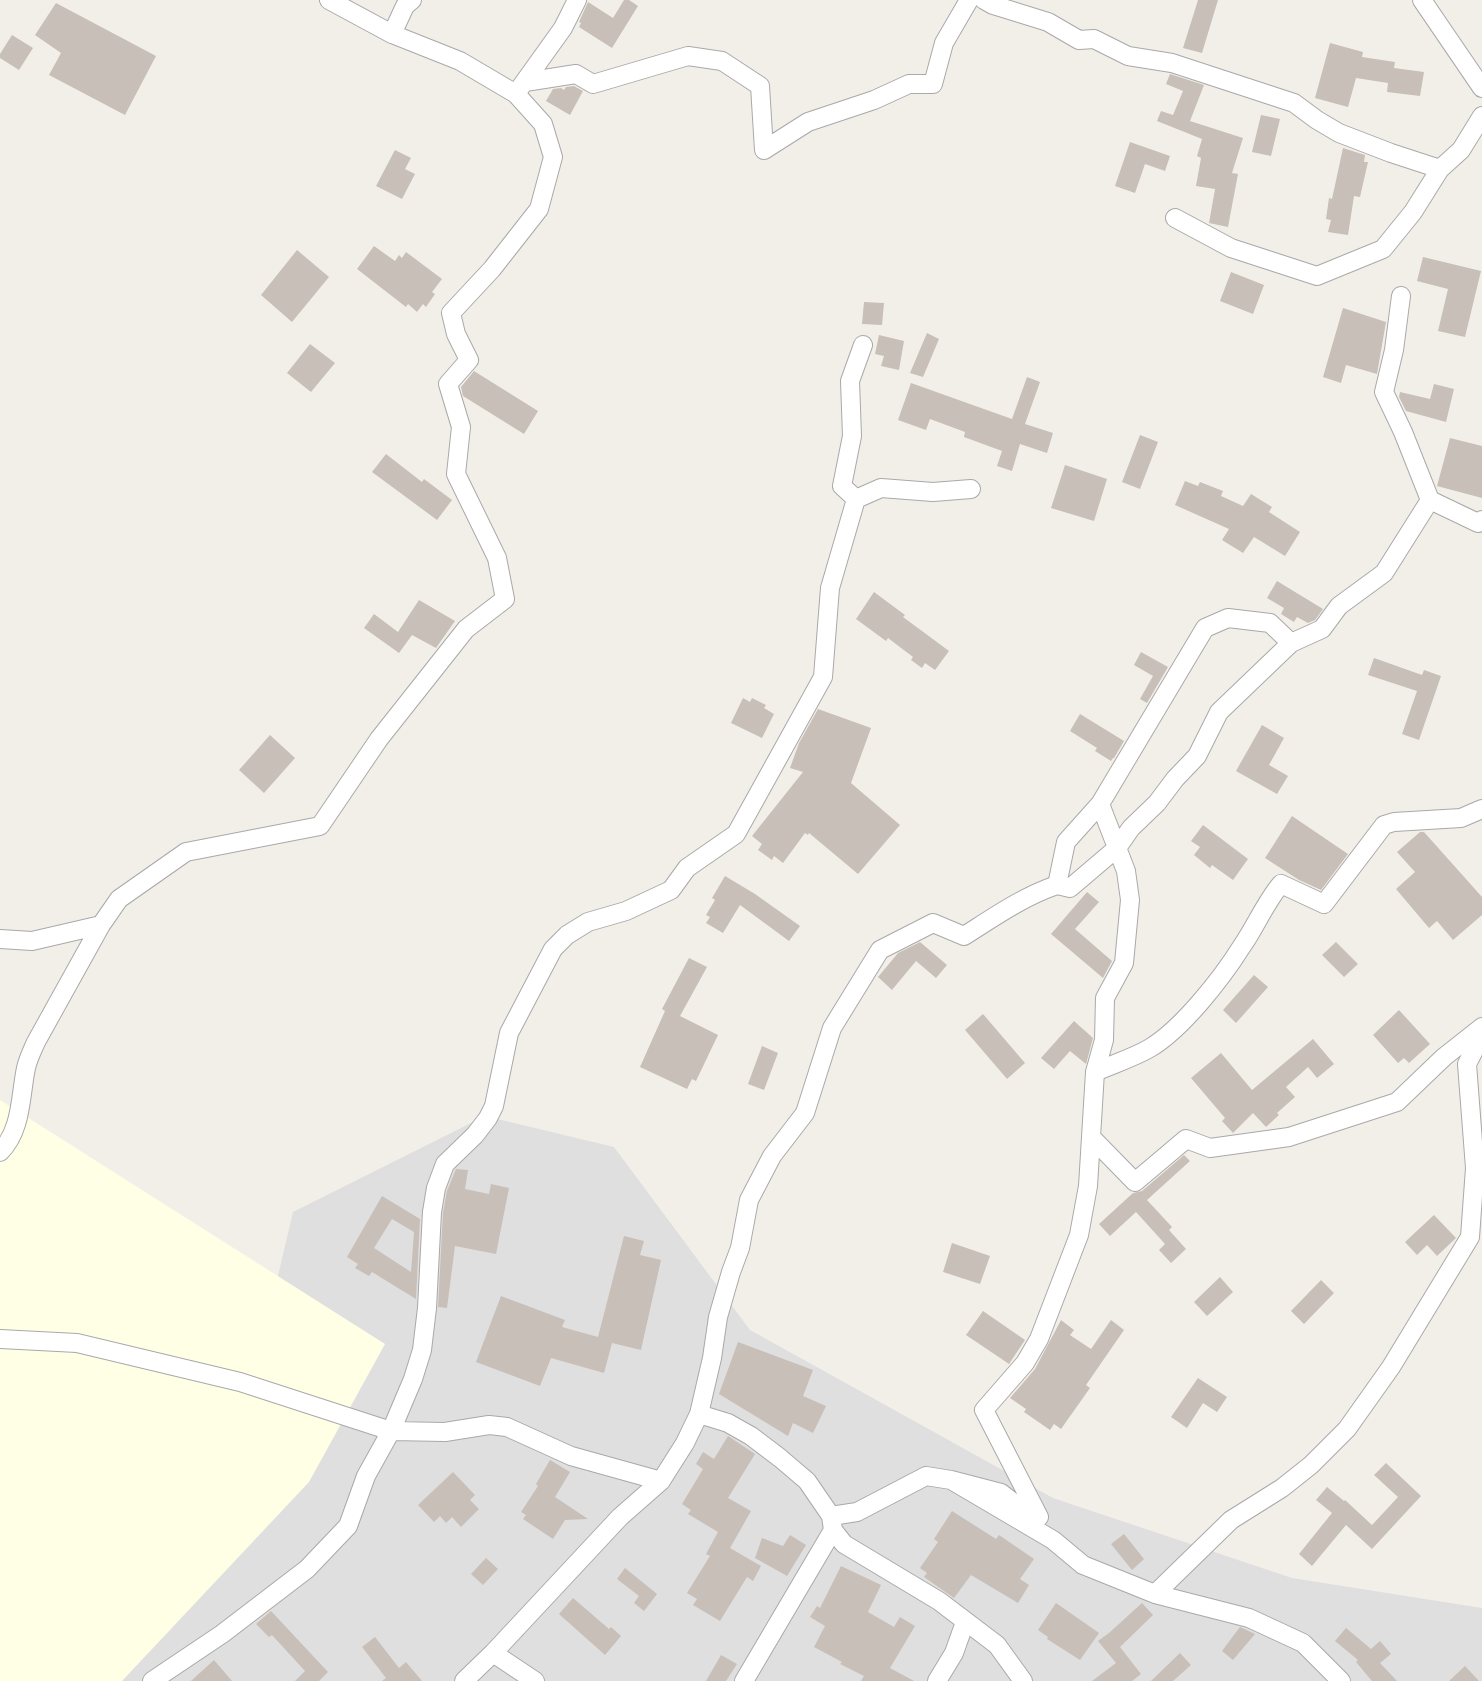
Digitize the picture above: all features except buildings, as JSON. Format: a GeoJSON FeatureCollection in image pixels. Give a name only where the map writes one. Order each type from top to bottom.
{"type":"FeatureCollection","features":[{"type":"Feature","properties":{"kind":"street"},"geometry":{"type":"LineString","coordinates":[[0,1152],[13,1136],[29,1059],[36,1042],[101,925],[119,899],[186,852],[320,826],[379,739],[466,629],[505,599],[497,558],[456,474],[461,427],[448,384],[469,360],[456,334],[451,313],[492,270],[539,209],[553,157],[543,124],[520,88],[392,34],[329,0]]}},
{"type":"Feature","properties":{"kind":"street"},"geometry":{"type":"LineString","coordinates":[[392,34],[405,6],[412,0]]}},
{"type":"Feature","properties":{"kind":"street"},"geometry":{"type":"LineString","coordinates":[[520,88],[563,28],[577,0]]}},
{"type":"Feature","properties":{"kind":"street"},"geometry":{"type":"LineString","coordinates":[[520,88],[576,74],[593,84],[688,57],[722,61],[760,86],[764,150],[808,122],[874,100],[909,84],[933,84],[944,43],[969,0]]}},
{"type":"Feature","properties":{"kind":"street"},"geometry":{"type":"LineString","coordinates":[[984,0],[993,5],[1048,22],[1079,40],[1094,39],[1128,56],[1172,63],[1294,103],[1339,133],[1440,169]]}},
{"type":"Feature","properties":{"kind":"street"},"geometry":{"type":"LineString","coordinates":[[1422,0],[1482,88]]}},
{"type":"Feature","properties":{"kind":"street"},"geometry":{"type":"LineString","coordinates":[[1175,218],[1232,248],[1317,276],[1383,249],[1413,212],[1440,169],[1461,150],[1482,116]]}},
{"type":"Feature","properties":{"kind":"street"},"geometry":{"type":"LineString","coordinates":[[1401,296],[1394,350],[1384,392],[1403,432],[1430,500],[1478,523],[1482,520]]}},
{"type":"Feature","properties":{"kind":"street"},"geometry":{"type":"LineString","coordinates":[[856,499],[842,486],[852,436],[850,381],[863,345]]}},
{"type":"Feature","properties":{"kind":"street"},"geometry":{"type":"LineString","coordinates":[[152,1681],[222,1634],[307,1569],[348,1526],[366,1476],[391,1431],[413,1379],[422,1350],[427,1308],[432,1212],[436,1188],[445,1164],[489,1118],[494,1106],[509,1033],[553,949],[567,935],[588,922],[626,911],[671,890],[687,868],[736,834],[823,677],[830,588],[856,499],[881,488],[933,492],[971,489]]}},
{"type":"Feature","properties":{"kind":"street"},"geometry":{"type":"LineString","coordinates":[[464,1681],[620,1517],[660,1480],[685,1443],[699,1414],[712,1358],[718,1317],[740,1248],[749,1200],[772,1156],[805,1113],[832,1028],[880,950],[933,923],[964,936],[1044,889],[1058,885],[1070,888],[1117,848],[1131,828],[1157,803],[1197,756],[1219,712],[1291,643],[1322,629],[1339,606],[1384,573],[1430,500]]}},
{"type":"Feature","properties":{"kind":"street"},"geometry":{"type":"LineString","coordinates":[[1058,885],[1066,842],[1100,804],[1205,628],[1227,618],[1270,623],[1291,643]]}},
{"type":"Feature","properties":{"kind":"street"},"geometry":{"type":"LineString","coordinates":[[744,1681],[832,1523],[926,1476],[1000,1493],[1018,1507],[1039,1517],[984,1410],[1025,1363],[1039,1339],[1079,1235],[1088,1186],[1095,1072],[1104,1040],[1105,998],[1108,988],[1124,963],[1130,900],[1126,871],[1100,804]]}},
{"type":"Feature","properties":{"kind":"street"},"geometry":{"type":"LineString","coordinates":[[1095,1072],[1149,1048],[1169,1034],[1200,1001],[1242,947],[1272,895],[1281,884],[1324,904],[1384,825],[1394,822],[1461,818],[1482,809]]}},
{"type":"Feature","properties":{"kind":"street"},"geometry":{"type":"LineString","coordinates":[[0,939],[32,941],[101,925]]}},
{"type":"Feature","properties":{"kind":"street"},"geometry":{"type":"LineString","coordinates":[[1092,1138],[1135,1182],[1186,1139],[1210,1148],[1289,1137],[1397,1102],[1444,1057],[1482,1027]]}},
{"type":"Feature","properties":{"kind":"street"},"geometry":{"type":"LineString","coordinates":[[1155,1594],[1232,1520],[1311,1466],[1347,1429],[1391,1367],[1476,1234],[1479,1166],[1467,1064],[1482,1035]]}},
{"type":"Feature","properties":{"kind":"street"},"geometry":{"type":"LineString","coordinates":[[0,1339],[77,1343],[240,1382],[391,1431],[445,1432],[489,1425],[507,1427],[571,1456],[660,1480]]}},
{"type":"Feature","properties":{"kind":"street"},"geometry":{"type":"LineString","coordinates":[[699,1414],[728,1423],[751,1436],[780,1458],[807,1481],[844,1544],[939,1601],[997,1645],[1023,1681]]}},
{"type":"Feature","properties":{"kind":"street"},"geometry":{"type":"LineString","coordinates":[[951,1480],[1053,1540],[1083,1565],[1155,1594],[1249,1618],[1303,1643],[1341,1681]]}},
{"type":"Feature","properties":{"kind":"street"},"geometry":{"type":"LineString","coordinates":[[937,1681],[954,1653],[965,1622]]}},
{"type":"Feature","properties":{"kind":"street"},"geometry":{"type":"LineString","coordinates":[[493,1653],[535,1681]]}},
{"type":"Feature","properties":{"kind":"shaded area"},"geometry":{"type":"Polygon","coordinates":[[[0,1100],[385,1344],[309,1482],[122,1681],[0,1681],[0,1100]]]}},
{"type":"Feature","properties":{"kind":"shaded area"},"geometry":{"type":"Polygon","coordinates":[[[485,1116],[614,1147],[750,1330],[1053,1498],[1292,1578],[1482,1608],[1482,1681],[0,1681],[227,1492],[293,1212],[485,1116]]]}}]}
